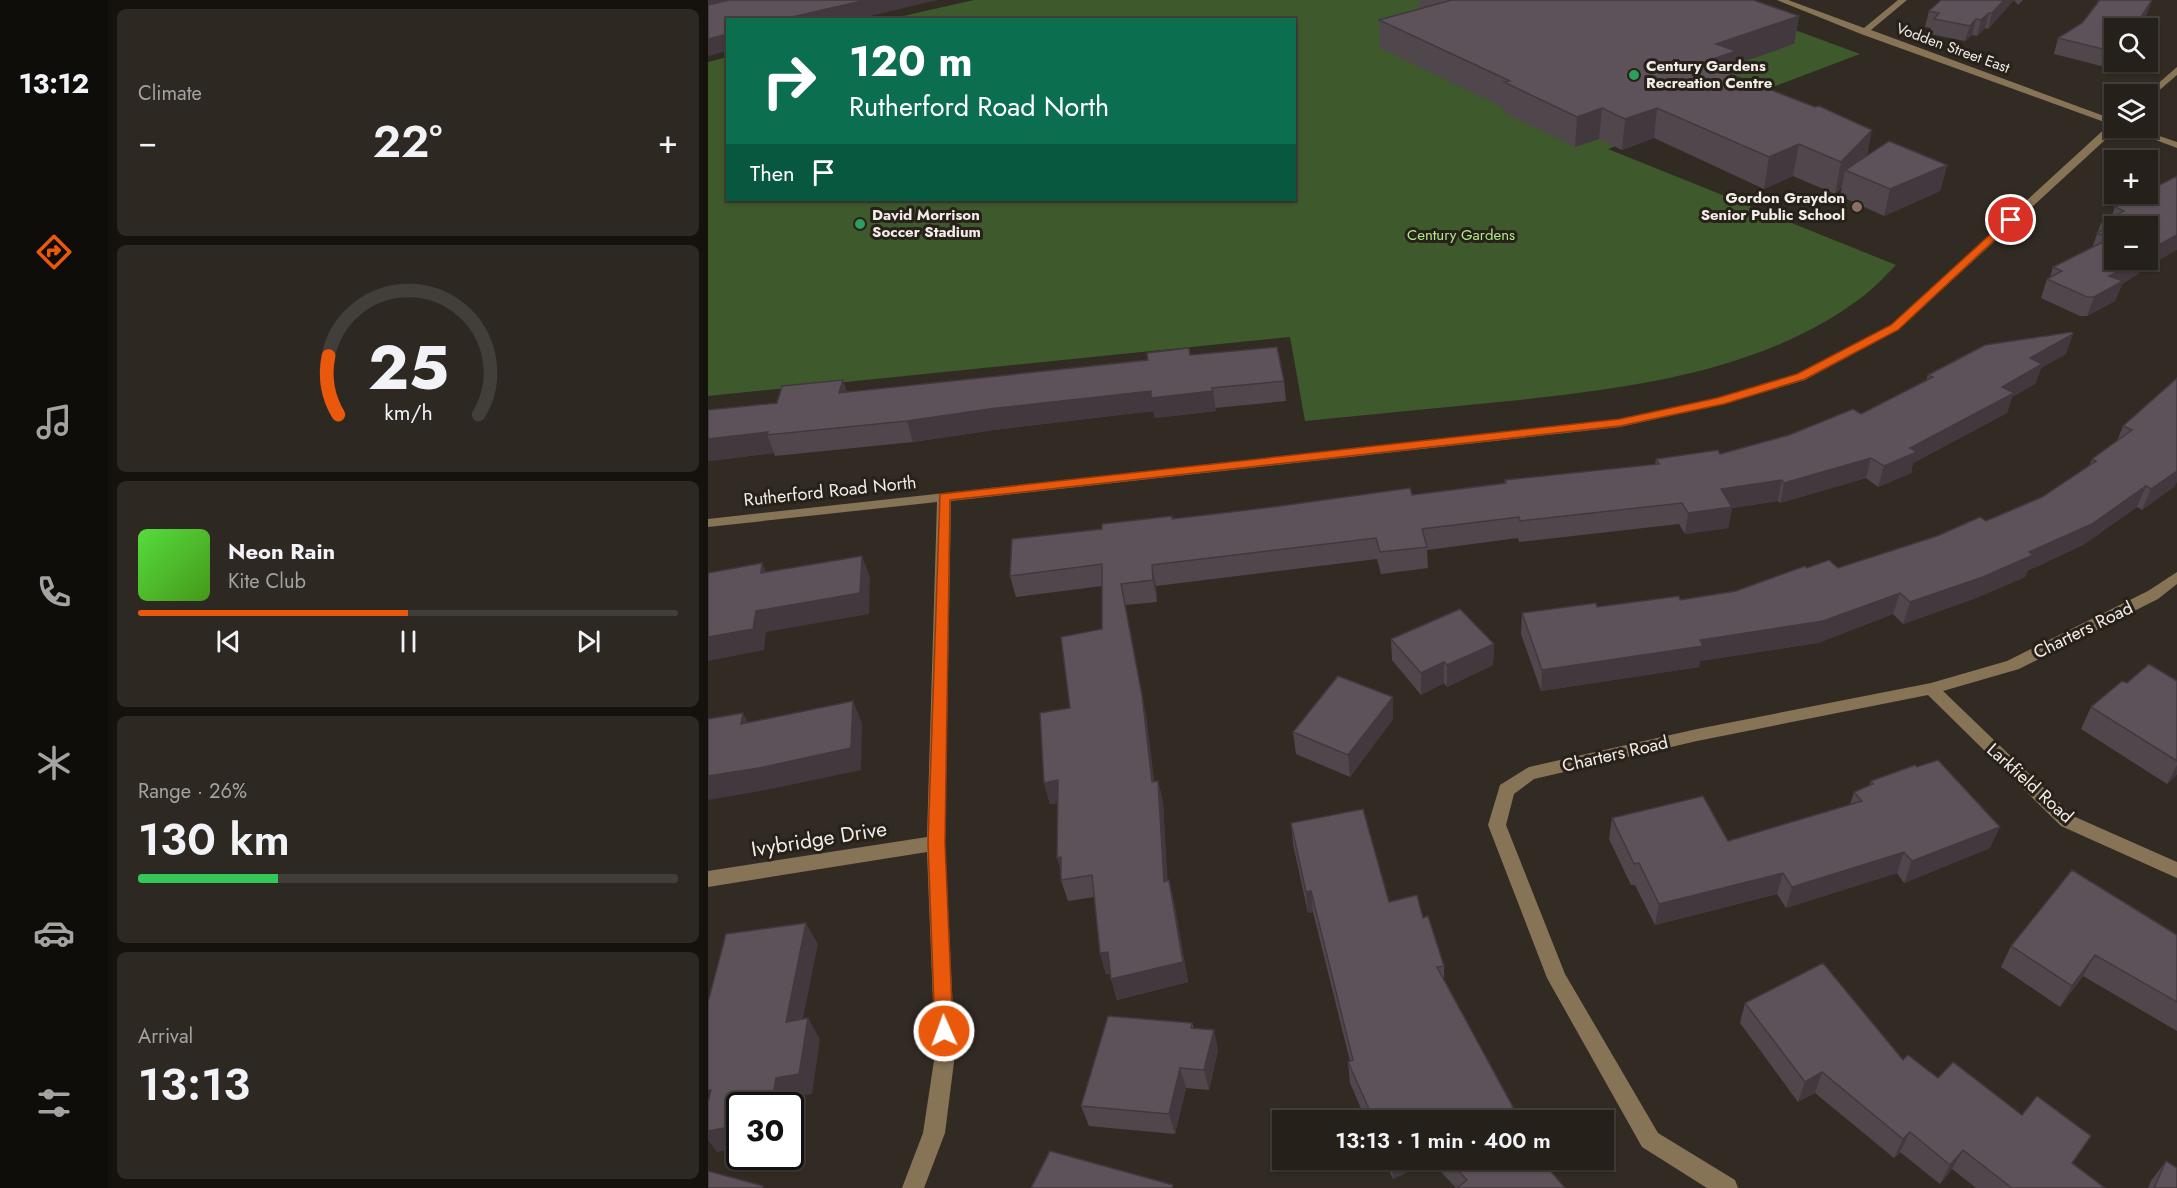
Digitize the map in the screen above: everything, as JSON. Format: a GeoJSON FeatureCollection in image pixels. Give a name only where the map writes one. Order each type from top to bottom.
{"type":"FeatureCollection","features":[{"type":"Feature","properties":{"kind":"street","name":"Vodden Street East"},"geometry":{"type":"LineString","coordinates":[[1781,0],[2104,120]]}},
{"type":"Feature","properties":{"kind":"street"},"geometry":{"type":"LineString","coordinates":[[1864,32],[1903,0]]}},
{"type":"Feature","properties":{"kind":"street"},"geometry":{"type":"LineString","coordinates":[[2158,88],[2177,70]]}},
{"type":"Feature","properties":{"kind":"street","name":"Rutherford Road North"},"geometry":{"type":"LineString","coordinates":[[708,523],[1620,423],[1720,401],[1801,377],[1894,327],[2104,134]]}},
{"type":"Feature","properties":{"kind":"street"},"geometry":{"type":"LineString","coordinates":[[2157,138],[2177,145]]}},
{"type":"Feature","properties":{"kind":"street"},"geometry":{"type":"LineString","coordinates":[[913,1188],[934,1133],[945,1054],[936,843],[944,497]]}},
{"type":"Feature","properties":{"kind":"street","name":"Charters Road"},"geometry":{"type":"LineString","coordinates":[[1727,1188],[1650,1140],[1557,978],[1497,825],[1506,790],[1529,774],[1697,735],[1930,689],[2013,665],[2153,596],[2177,577]]}},
{"type":"Feature","properties":{"kind":"street","name":"Larkfield Road"},"geometry":{"type":"LineString","coordinates":[[1930,689],[2067,821],[2177,870]]}},
{"type":"Feature","properties":{"kind":"street","name":"Ivybridge Drive"},"geometry":{"type":"LineString","coordinates":[[708,879],[936,843]]}},
{"type":"Feature","properties":{"kind":"green space","name":"Century Gardens"},"geometry":{"type":"Polygon","coordinates":[[[974,0],[1714,0],[1860,54],[1608,149],[1896,265],[1866,294],[1827,320],[1785,342],[1741,359],[1649,382],[1509,401],[1305,421],[1290,337],[708,396],[708,62],[726,57],[726,201],[1296,201],[1296,18],[894,18],[974,0]]]}},
{"type":"Feature","properties":{"kind":"building"},"geometry":{"type":"Polygon","coordinates":[[[729,0],[866,0],[788,18],[726,18],[726,34],[708,39],[708,5],[729,0]]]}},
{"type":"Feature","properties":{"kind":"building","name":"Century Gardens Recreation Centre"},"geometry":{"type":"Polygon","coordinates":[[[1452,0],[1753,0],[1799,16],[1716,44],[1736,51],[1702,63],[1815,107],[1819,106],[1872,130],[1841,162],[1799,144],[1769,157],[1657,108],[1625,119],[1602,108],[1577,117],[1504,82],[1510,81],[1379,20],[1452,0]]]}},
{"type":"Feature","properties":{"kind":"building"},"geometry":{"type":"Polygon","coordinates":[[[1941,0],[2004,0],[1992,13],[1981,20],[1976,19],[1970,26],[1934,19],[1939,13],[1929,11],[1941,0]]]}},
{"type":"Feature","properties":{"kind":"building"},"geometry":{"type":"Polygon","coordinates":[[[2100,0],[2152,0],[2140,18],[2104,18],[2104,50],[2058,38],[2082,23],[2100,0]]]}},
{"type":"Feature","properties":{"kind":"building"},"geometry":{"type":"Polygon","coordinates":[[[1889,141],[1947,165],[1890,189],[1845,170],[1889,141]]]}},
{"type":"Feature","properties":{"kind":"building"},"geometry":{"type":"Polygon","coordinates":[[[2177,176],[2177,235],[2158,245],[2158,216],[2114,216],[2124,211],[2115,207],[2121,204],[2158,204],[2158,186],[2177,176]]]}},
{"type":"Feature","properties":{"kind":"building"},"geometry":{"type":"Polygon","coordinates":[[[2104,242],[2104,270],[2120,270],[2109,276],[2123,281],[2094,297],[2087,297],[2047,279],[2062,271],[2053,267],[2104,242]]]}},
{"type":"Feature","properties":{"kind":"building"},"geometry":{"type":"Polygon","coordinates":[[[2072,332],[2073,334],[2030,358],[2042,364],[2002,387],[2014,393],[1910,448],[1917,452],[1884,466],[1871,458],[1784,483],[1782,480],[1721,489],[1732,507],[1688,513],[1682,503],[1520,521],[1519,517],[1422,529],[1427,547],[1380,552],[1376,538],[1152,565],[1153,580],[1121,584],[1142,695],[1152,782],[1158,781],[1164,882],[1169,880],[1183,962],[1111,979],[1108,952],[1100,953],[1092,875],[1061,880],[1061,857],[1057,858],[1058,780],[1044,783],[1040,713],[1070,708],[1061,637],[1102,629],[1102,564],[1010,576],[1012,539],[1102,529],[1102,524],[1172,516],[1172,519],[1410,488],[1412,495],[1506,483],[1505,480],[1659,464],[1656,459],[1718,450],[1720,454],[1789,435],[1853,409],[1861,414],[1933,377],[1928,375],[1985,345],[2072,332]]]}},
{"type":"Feature","properties":{"kind":"building"},"geometry":{"type":"Polygon","coordinates":[[[1277,347],[1284,381],[1212,388],[1213,391],[1151,398],[1151,391],[989,409],[907,421],[708,439],[708,410],[777,403],[782,386],[843,380],[839,393],[1148,360],[1147,353],[1189,348],[1190,355],[1277,347]]]}},
{"type":"Feature","properties":{"kind":"building"},"geometry":{"type":"Polygon","coordinates":[[[2177,378],[2177,471],[2151,489],[2146,486],[2092,524],[2029,552],[2033,555],[1983,577],[1910,602],[1900,593],[1823,621],[1700,640],[1703,646],[1542,670],[1522,613],[1596,603],[1597,607],[1679,596],[1680,600],[1736,591],[1805,566],[1807,568],[1829,560],[1838,568],[1937,536],[1980,517],[1986,521],[2042,497],[2096,461],[2092,459],[2132,430],[2123,426],[2177,378]]]}},
{"type":"Feature","properties":{"kind":"building"},"geometry":{"type":"Polygon","coordinates":[[[862,556],[860,593],[756,611],[753,629],[708,637],[708,573],[762,563],[761,573],[862,556]]]}},
{"type":"Feature","properties":{"kind":"building"},"geometry":{"type":"Polygon","coordinates":[[[1460,609],[1494,644],[1447,665],[1444,662],[1421,673],[1391,639],[1460,609]]]}},
{"type":"Feature","properties":{"kind":"building"},"geometry":{"type":"Polygon","coordinates":[[[2149,664],[2177,681],[2177,761],[2091,707],[2122,681],[2127,683],[2149,664]]]}},
{"type":"Feature","properties":{"kind":"building"},"geometry":{"type":"Polygon","coordinates":[[[1338,676],[1393,697],[1348,755],[1293,732],[1338,676]]]}},
{"type":"Feature","properties":{"kind":"building"},"geometry":{"type":"Polygon","coordinates":[[[853,701],[851,748],[759,768],[708,776],[708,719],[743,713],[741,724],[853,701]]]}},
{"type":"Feature","properties":{"kind":"building"},"geometry":{"type":"Polygon","coordinates":[[[1938,760],[2000,827],[1912,861],[1904,852],[1792,887],[1783,873],[1659,904],[1639,863],[1634,864],[1612,818],[1703,796],[1728,841],[1862,801],[1854,792],[1873,784],[1871,781],[1915,765],[1917,767],[1938,760]]]}},
{"type":"Feature","properties":{"kind":"building"},"geometry":{"type":"Polygon","coordinates":[[[1363,809],[1389,902],[1417,895],[1423,918],[1428,916],[1444,966],[1437,967],[1514,1109],[1370,1110],[1348,1062],[1353,1060],[1311,891],[1306,892],[1291,823],[1363,809]]]}},
{"type":"Feature","properties":{"kind":"building"},"geometry":{"type":"Polygon","coordinates":[[[2072,870],[2177,935],[2177,1002],[2095,955],[2072,986],[2011,946],[2072,870]]]}},
{"type":"Feature","properties":{"kind":"building"},"geometry":{"type":"Polygon","coordinates":[[[806,923],[786,1022],[808,1018],[799,1074],[776,1078],[774,1092],[726,1092],[726,1128],[708,1131],[708,1102],[711,1090],[708,1090],[708,1002],[726,934],[806,923]]]}},
{"type":"Feature","properties":{"kind":"building"},"geometry":{"type":"Polygon","coordinates":[[[1823,963],[1903,1060],[1908,1055],[1938,1078],[1953,1062],[2022,1115],[2037,1096],[2091,1136],[2072,1163],[2105,1188],[2012,1188],[1963,1150],[1950,1165],[1910,1132],[1903,1139],[1822,1072],[1805,1082],[1745,1003],[1823,963]]]}},
{"type":"Feature","properties":{"kind":"building"},"geometry":{"type":"Polygon","coordinates":[[[1108,1016],[1192,1023],[1191,1028],[1214,1030],[1204,1070],[1180,1068],[1169,1114],[1081,1106],[1108,1016]]]}},
{"type":"Feature","properties":{"kind":"building"},"geometry":{"type":"Polygon","coordinates":[[[1050,1151],[1173,1185],[1172,1188],[1031,1188],[1050,1151]]]}},
{"type":"Feature","properties":{"kind":"building"},"geometry":{"type":"Polygon","coordinates":[[[2166,1161],[2177,1168],[2177,1188],[2154,1188],[2166,1161]]]}},
{"type":"Feature","properties":{"kind":"building"},"geometry":{"type":"Polygon","coordinates":[[[1458,1170],[1550,1170],[1565,1188],[1457,1188],[1467,1180],[1458,1170]]]}},
{"type":"Feature","properties":{"kind":"building"},"geometry":{"type":"Polygon","coordinates":[[[708,1171],[763,1186],[762,1188],[708,1188],[708,1171]]]}},
{"type":"Feature","properties":{"kind":"place","name":"Century Gardens Recreation Centre"},"geometry":{"type":"Point","coordinates":[1634,75]}},
{"type":"Feature","properties":{"kind":"place","name":"Gordon Graydon Senior Public School"},"geometry":{"type":"Point","coordinates":[1857,207]}},
{"type":"Feature","properties":{"kind":"place","name":"David Morrison Soccer Stadium"},"geometry":{"type":"Point","coordinates":[860,224]}},
{"type":"Feature","properties":{"kind":"route"},"geometry":{"type":"LineString","coordinates":[[944,1031],[936,843],[944,497],[1620,423],[1720,401],[1801,377],[1894,327],[2011,220]]}}]}
